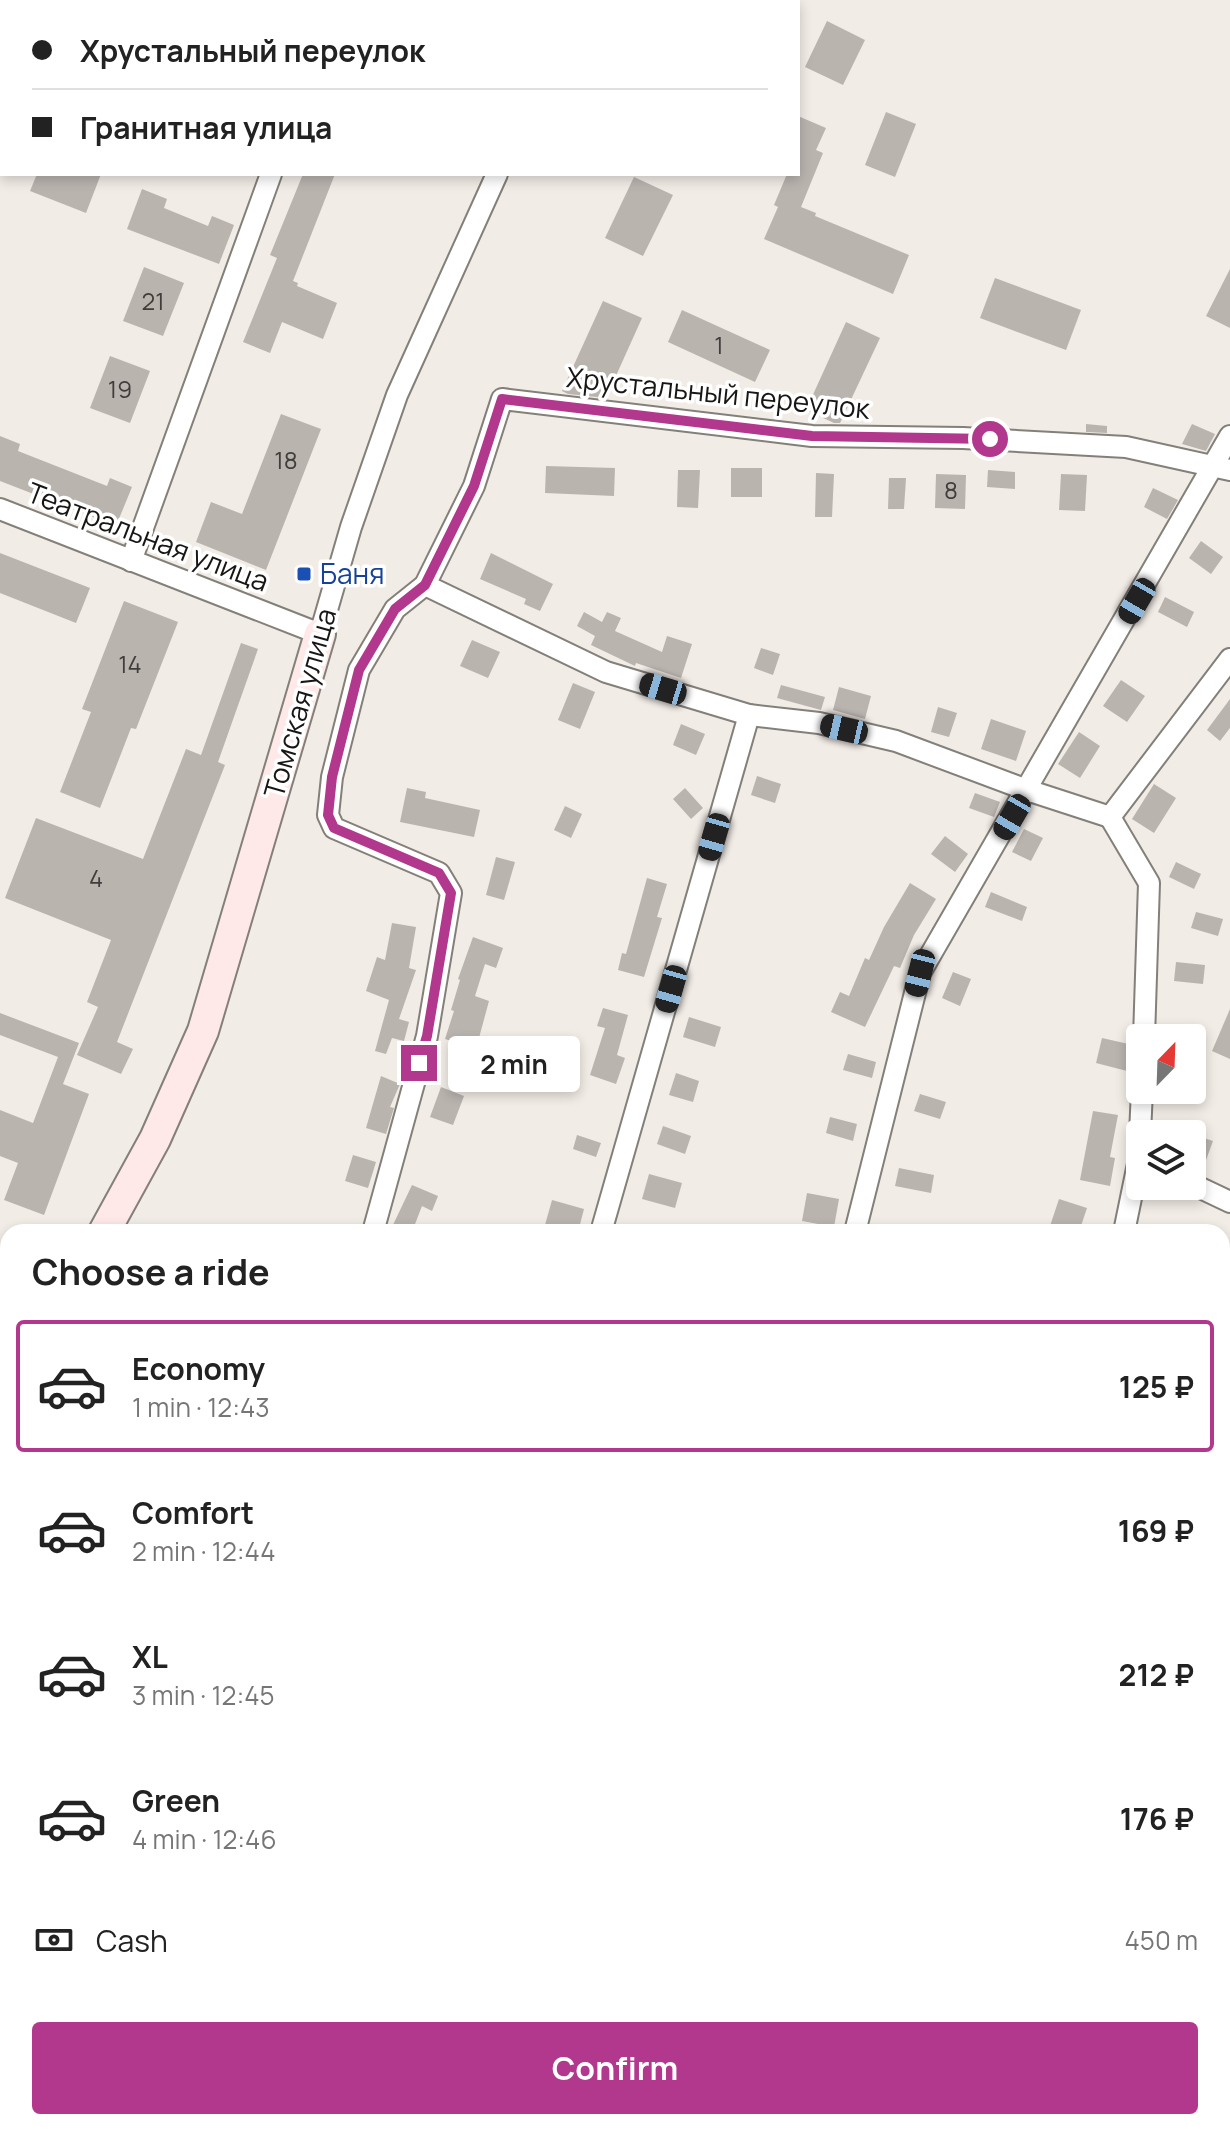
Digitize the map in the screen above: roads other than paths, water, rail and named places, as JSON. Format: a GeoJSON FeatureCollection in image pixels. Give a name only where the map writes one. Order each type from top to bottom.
{"type":"FeatureCollection","features":[{"type":"Feature","properties":{"kind":"street"},"geometry":{"type":"LineString","coordinates":[[131,561],[270,176]]}},
{"type":"Feature","properties":{"kind":"street","name":"Томская улица"},"geometry":{"type":"LineString","coordinates":[[108,1224],[155,1139],[203,1031],[351,527],[397,395],[496,176]]}},
{"type":"Feature","properties":{"kind":"street","name":"Хрустальный переулок"},"geometry":{"type":"LineString","coordinates":[[425,585],[474,486],[502,399],[812,436],[963,438],[1126,447],[1222,468]]}},
{"type":"Feature","properties":{"kind":"street"},"geometry":{"type":"LineString","coordinates":[[857,1224],[920,973],[1222,468],[1230,436]]}},
{"type":"Feature","properties":{"kind":"street","name":"Театральная улица"},"geometry":{"type":"LineString","coordinates":[[0,509],[320,634]]}},
{"type":"Feature","properties":{"kind":"street"},"geometry":{"type":"LineString","coordinates":[[375,1224],[427,1036],[451,893],[439,873],[334,828],[328,815],[332,777],[359,670],[395,609],[425,585],[606,672],[749,715],[819,723],[896,741],[1110,817],[1149,883],[1144,1024]]}},
{"type":"Feature","properties":{"kind":"street"},"geometry":{"type":"LineString","coordinates":[[1110,817],[1230,659]]}},
{"type":"Feature","properties":{"kind":"street"},"geometry":{"type":"LineString","coordinates":[[603,1224],[749,715]]}},
{"type":"Feature","properties":{"kind":"street"},"geometry":{"type":"LineString","coordinates":[[1206,1191],[1230,1202]]}},
{"type":"Feature","properties":{"kind":"street"},"geometry":{"type":"LineString","coordinates":[[1126,1224],[1131,1200]]}},
{"type":"Feature","properties":{"kind":"place","name":"Баня"},"geometry":{"type":"Point","coordinates":[304,574]}}]}
